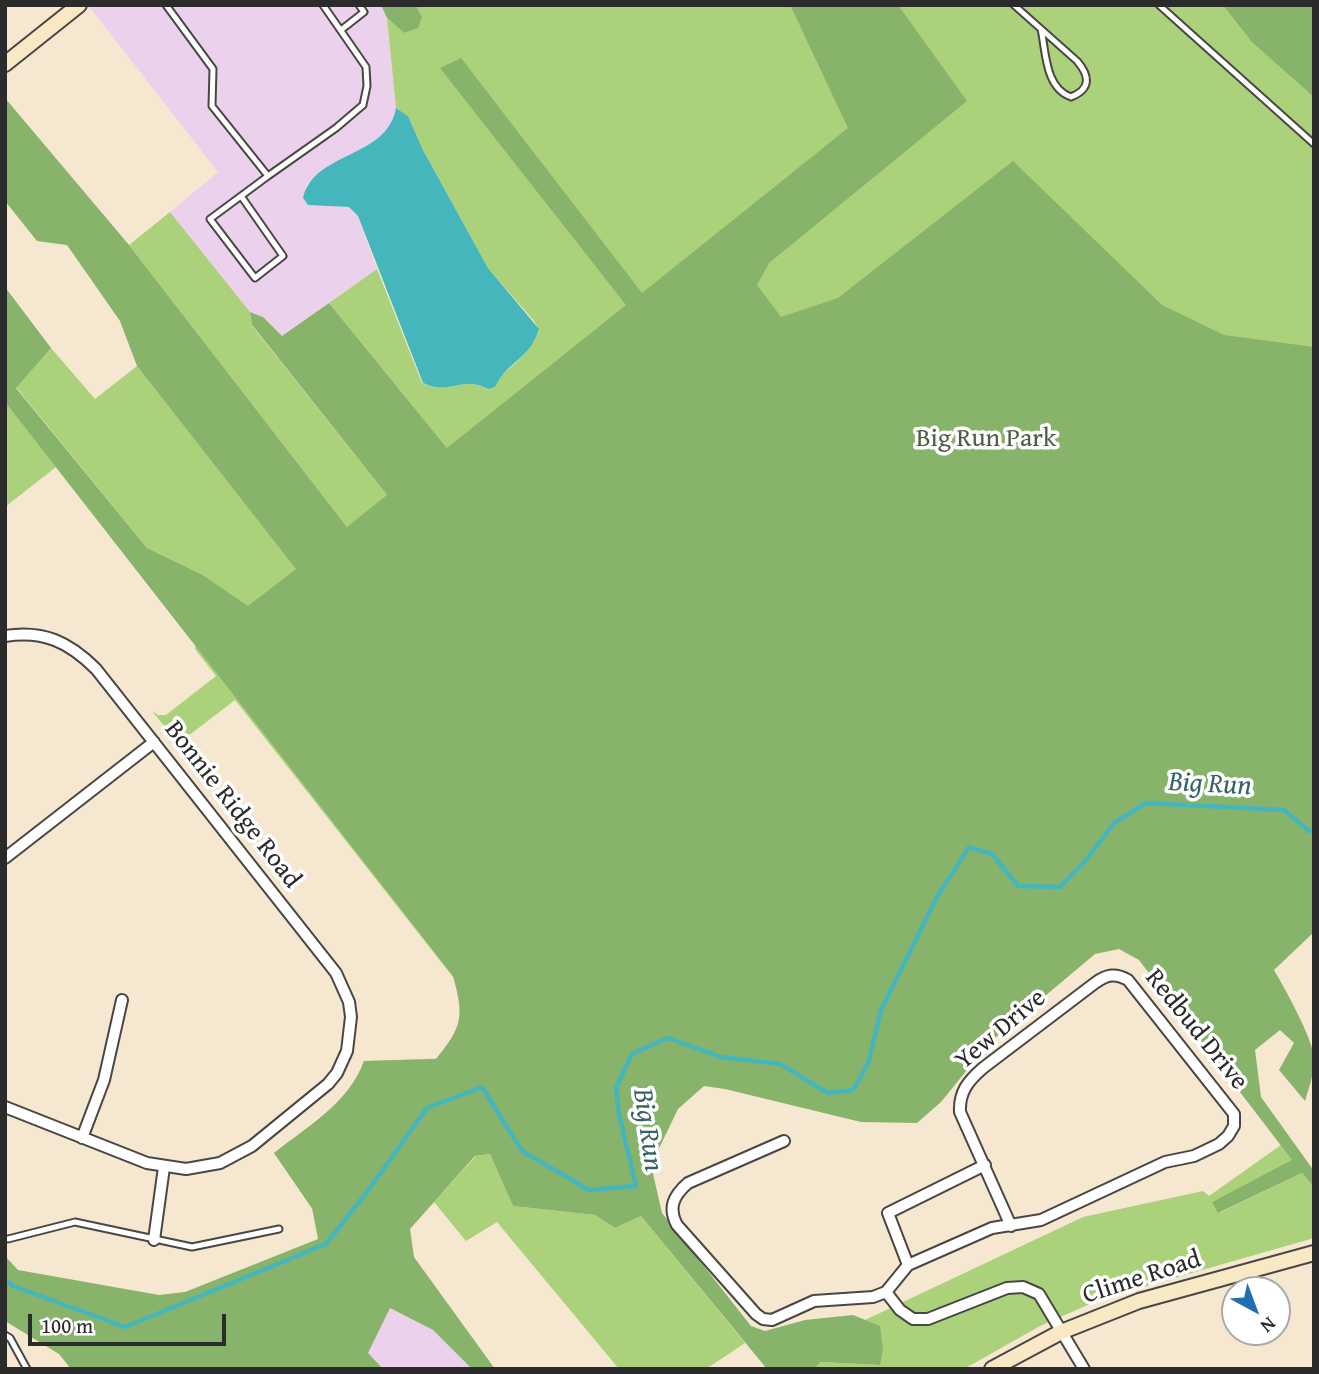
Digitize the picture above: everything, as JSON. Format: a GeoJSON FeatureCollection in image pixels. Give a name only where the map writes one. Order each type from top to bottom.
{"type":"FeatureCollection","features":[{"type":"Feature","properties":{"kind":"main road"},"geometry":{"type":"LineString","coordinates":[[5,64],[79,5]]}},
{"type":"Feature","properties":{"kind":"main road","name":"Clime Road"},"geometry":{"type":"LineString","coordinates":[[992,1369],[1061,1332],[1164,1293],[1314,1253]]}},
{"type":"Feature","properties":{"kind":"street","name":"Bonnie Ridge Road"},"geometry":{"type":"LineString","coordinates":[[5,636],[38,634],[62,643],[84,657],[96,669],[336,973],[349,1002],[351,1033],[343,1060],[328,1084],[252,1146],[230,1158],[207,1166],[186,1169],[164,1167]]}},
{"type":"Feature","properties":{"kind":"street"},"geometry":{"type":"LineString","coordinates":[[5,858],[154,742]]}},
{"type":"Feature","properties":{"kind":"street","name":"Redbud Drive"},"geometry":{"type":"LineString","coordinates":[[1011,1226],[1041,1220],[1165,1162],[1195,1156],[1219,1144],[1234,1126],[1234,1114],[1128,981],[1121,976]]}},
{"type":"Feature","properties":{"kind":"street","name":"Yew Drive"},"geometry":{"type":"LineString","coordinates":[[1011,1226],[960,1112],[960,1098],[968,1081],[1103,977],[1121,976]]}},
{"type":"Feature","properties":{"kind":"street"},"geometry":{"type":"LineString","coordinates":[[82,1138],[104,1080],[122,1000]]}},
{"type":"Feature","properties":{"kind":"street"},"geometry":{"type":"LineString","coordinates":[[5,1107],[147,1163],[164,1167],[153,1240]]}},
{"type":"Feature","properties":{"kind":"street"},"geometry":{"type":"LineString","coordinates":[[784,1141],[688,1183],[677,1194],[672,1212],[677,1226],[756,1314],[763,1318],[772,1320],[814,1301],[873,1297],[886,1292],[908,1265],[992,1228],[1011,1226]]}},
{"type":"Feature","properties":{"kind":"street"},"geometry":{"type":"LineString","coordinates":[[908,1265],[887,1213],[985,1165]]}},
{"type":"Feature","properties":{"kind":"street"},"geometry":{"type":"LineString","coordinates":[[886,1292],[900,1310],[913,1319],[928,1319],[1007,1289],[1023,1287],[1039,1294],[1084,1369]]}},
{"type":"Feature","properties":{"kind":"lane"},"geometry":{"type":"LineString","coordinates":[[166,5],[213,69],[212,106],[268,176]]}},
{"type":"Feature","properties":{"kind":"lane"},"geometry":{"type":"LineString","coordinates":[[241,196],[283,256],[255,278],[210,219],[363,105],[367,86],[366,67],[323,5]]}},
{"type":"Feature","properties":{"kind":"lane"},"geometry":{"type":"LineString","coordinates":[[341,30],[364,12],[359,5]]}},
{"type":"Feature","properties":{"kind":"lane"},"geometry":{"type":"LineString","coordinates":[[1014,5],[1041,29],[1084,69],[1088,76],[1087,85],[1080,93],[1071,97],[1062,93],[1054,84],[1041,29]]}},
{"type":"Feature","properties":{"kind":"lane"},"geometry":{"type":"LineString","coordinates":[[1159,5],[1314,144]]}},
{"type":"Feature","properties":{"kind":"lane"},"geometry":{"type":"LineString","coordinates":[[8,1239],[75,1222],[192,1247],[279,1229]]}},
{"type":"Feature","properties":{"kind":"lane"},"geometry":{"type":"LineString","coordinates":[[5,1335],[10,1338],[27,1369]]}},
{"type":"Feature","properties":{"kind":"shaded area"},"geometry":{"type":"Polygon","coordinates":[[[88,5],[381,5],[387,18],[396,108],[394,120],[379,140],[332,164],[307,184],[303,198],[308,205],[349,207],[358,216],[377,269],[282,336],[263,317],[250,312],[170,212],[218,172],[88,5]]]}},
{"type":"Feature","properties":{"kind":"shaded area"},"geometry":{"type":"Polygon","coordinates":[[[389,1308],[433,1330],[472,1369],[383,1369],[367,1353],[389,1308]]]}},
{"type":"Feature","properties":{"kind":"green space"},"geometry":{"type":"Polygon","coordinates":[[[381,5],[416,5],[422,17],[418,28],[404,33],[387,18],[381,5]]]}},
{"type":"Feature","properties":{"kind":"green space","name":"Big Run Park"},"geometry":{"type":"Polygon","coordinates":[[[416,5],[790,5],[849,128],[888,5],[1314,5],[1314,861],[993,768],[427,1133],[345,1257],[274,1153],[338,1102],[357,1076],[364,1061],[515,1056],[235,700],[188,736],[183,743],[186,753],[152,711],[158,715],[166,715],[216,676],[195,649],[201,574],[147,548],[16,387],[51,348],[95,399],[137,366],[296,568],[347,527],[129,245],[170,212],[250,312],[252,326],[387,495],[447,448],[329,303],[377,269],[422,383],[431,386],[471,384],[488,389],[524,355],[539,330],[488,268],[423,150],[408,116],[396,108],[387,18],[404,33],[422,17],[416,5]]]}},
{"type":"Feature","properties":{"kind":"green space","name":"Big Run Park"},"geometry":{"type":"Polygon","coordinates":[[[790,5],[898,5],[967,101],[769,263],[757,285],[781,317],[838,298],[1013,161],[1162,305],[1224,335],[1314,347],[1314,932],[1274,970],[1312,1048],[1314,1068],[1305,1101],[1279,1070],[1294,1043],[1280,1030],[1255,1050],[1261,1097],[1314,1171],[1314,1187],[1302,1173],[1218,1213],[1212,1202],[1292,1160],[1139,960],[1119,949],[1095,954],[989,1043],[941,1102],[917,1123],[861,1122],[704,1086],[678,1109],[651,1165],[662,1213],[751,1326],[765,1331],[805,1320],[853,1315],[880,1326],[883,1350],[880,1365],[821,1362],[814,1369],[767,1369],[641,1216],[615,1228],[595,1215],[513,1206],[490,1154],[475,1156],[410,1229],[414,1257],[495,1369],[472,1369],[433,1330],[390,1308],[368,1353],[383,1369],[71,1369],[59,1354],[5,1321],[5,1256],[18,1270],[159,1295],[185,1292],[318,1239],[312,1208],[274,1153],[338,1102],[357,1076],[364,1061],[436,1059],[452,1038],[460,1011],[453,976],[5,402],[5,287],[51,348],[16,388],[147,548],[201,574],[248,606],[296,569],[137,366],[120,321],[67,245],[37,241],[5,201],[5,98],[129,245],[347,527],[387,495],[252,325],[250,312],[263,317],[282,336],[329,303],[447,448],[626,305],[440,68],[461,58],[642,293],[848,128],[790,5]]]}},
{"type":"Feature","properties":{"kind":"green space"},"geometry":{"type":"Polygon","coordinates":[[[1223,5],[1314,5],[1314,97],[1252,42],[1223,5]]]}},
{"type":"Feature","properties":{"kind":"green space"},"geometry":{"type":"Polygon","coordinates":[[[5,402],[56,467],[5,507],[5,402]]]}},
{"type":"Feature","properties":{"kind":"green space"},"geometry":{"type":"Polygon","coordinates":[[[1281,1145],[1293,1161],[1212,1202],[1219,1213],[1302,1173],[1314,1187],[1314,1238],[1101,1299],[1040,1326],[964,1369],[814,1369],[821,1362],[880,1365],[880,1327],[865,1320],[1083,1217],[1203,1191],[1209,1196],[1281,1145]]]}},
{"type":"Feature","properties":{"kind":"green space"},"geometry":{"type":"Polygon","coordinates":[[[490,1154],[513,1206],[595,1215],[615,1228],[641,1216],[745,1343],[706,1369],[619,1369],[497,1222],[466,1241],[434,1202],[476,1156],[490,1154]]]}},
{"type":"Feature","properties":{"kind":"water"},"geometry":{"type":"Polygon","coordinates":[[[396,108],[408,116],[423,150],[488,268],[539,329],[530,347],[506,371],[495,387],[488,389],[471,384],[440,387],[423,383],[358,216],[349,207],[308,205],[303,198],[310,183],[321,171],[379,137],[390,125],[396,108]]]}},
{"type":"Feature","properties":{"kind":"waterway","name":"Big Run"},"geometry":{"type":"LineString","coordinates":[[5,1279],[13,1286],[125,1327],[326,1244],[427,1108],[482,1087],[522,1151],[589,1190],[636,1186],[619,1114],[616,1088],[632,1054],[668,1038],[721,1057],[780,1064],[828,1093],[853,1090],[868,1064],[881,1010],[937,897],[969,847],[992,854],[1018,886],[1060,887],[1087,859],[1114,823],[1146,803],[1284,810],[1309,831],[1314,830]]}}]}
